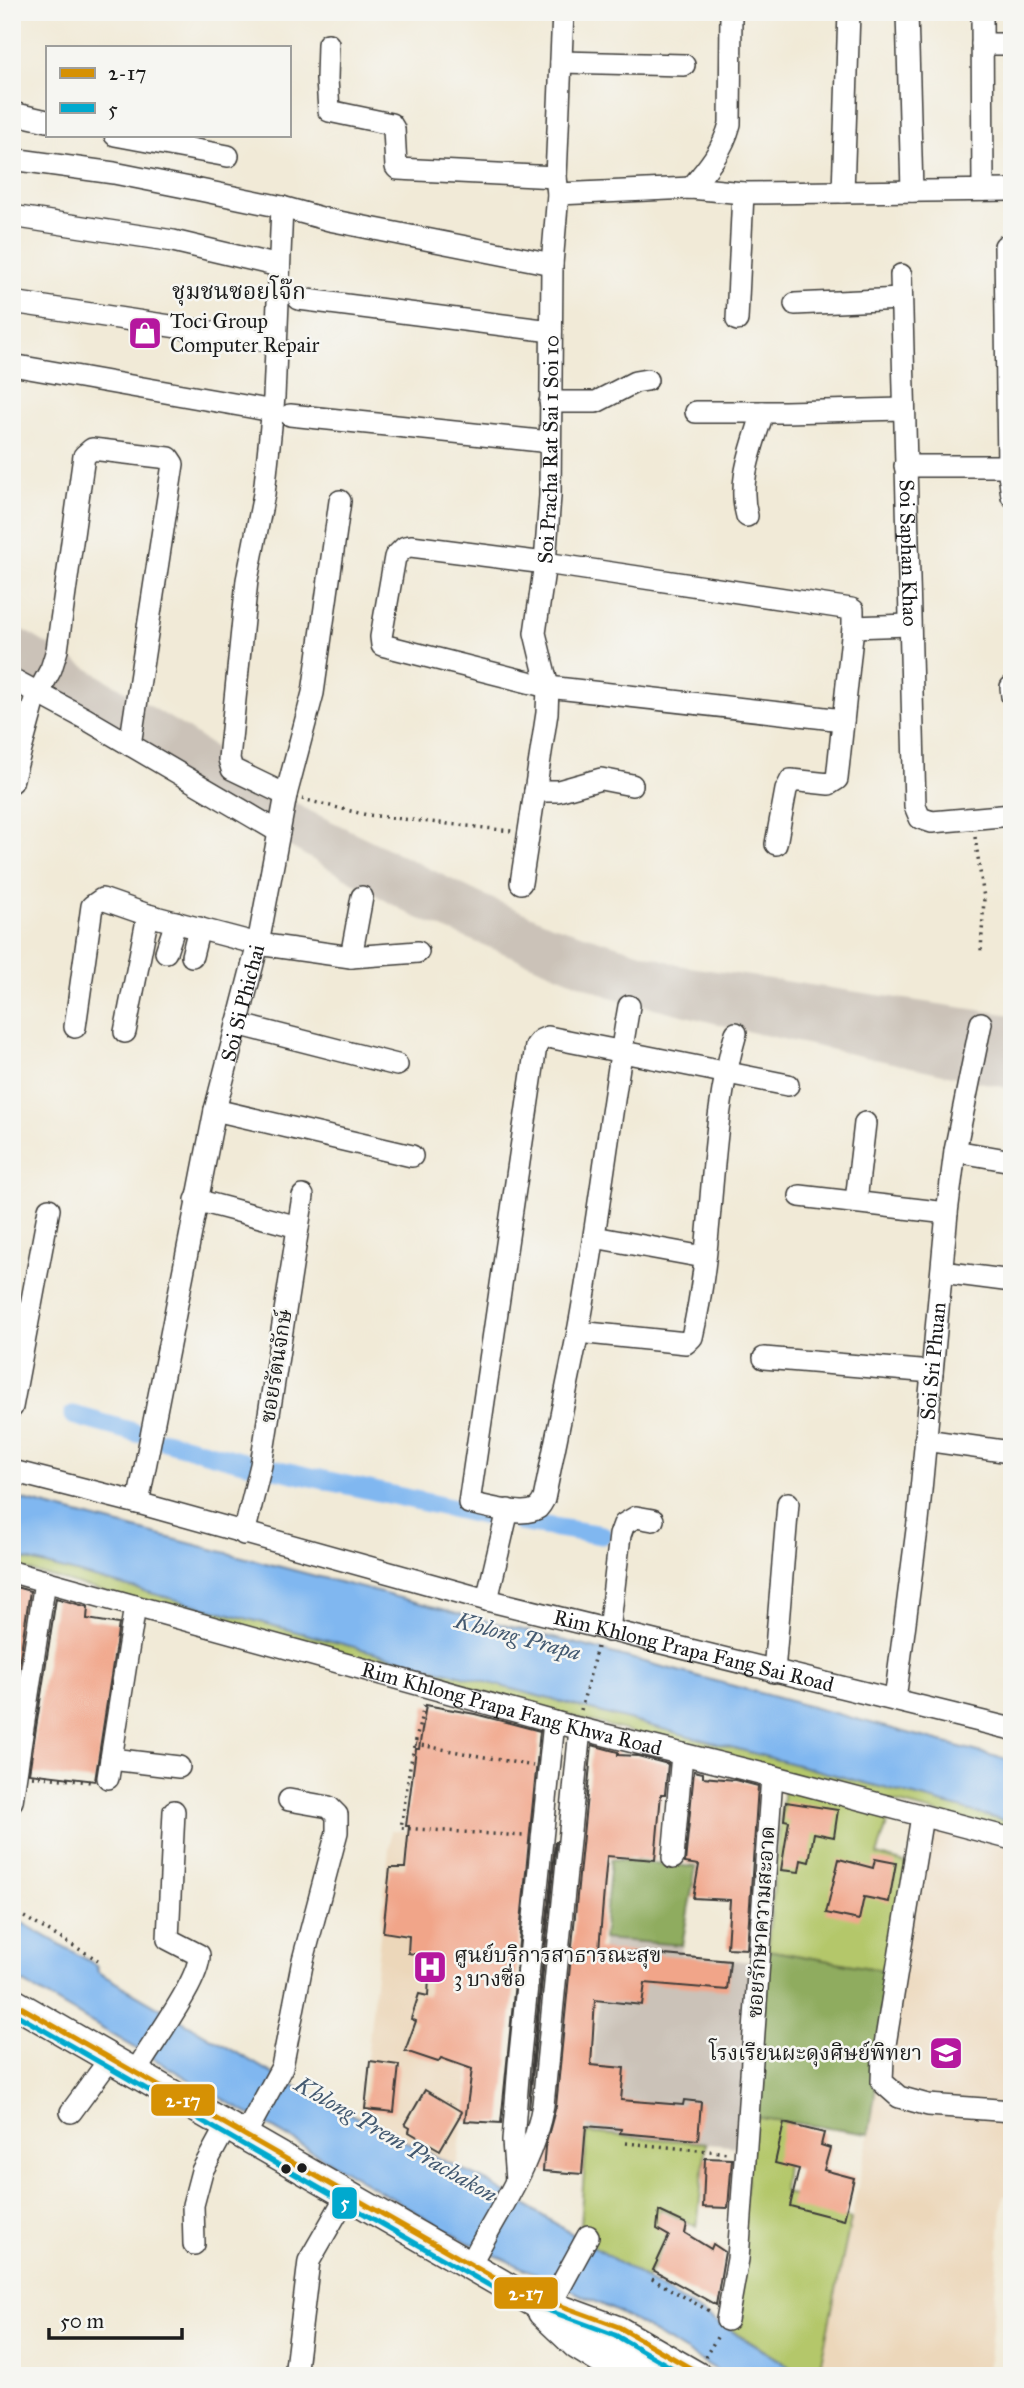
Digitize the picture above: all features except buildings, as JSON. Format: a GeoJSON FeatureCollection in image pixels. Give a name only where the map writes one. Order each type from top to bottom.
{"type":"FeatureCollection","features":[{"type":"Feature","properties":{"kind":"main road"},"geometry":{"type":"LineString","coordinates":[[12,2002],[110,2059],[140,2064],[347,2195],[474,2258],[510,2287],[662,2376]]}},
{"type":"Feature","properties":{"kind":"street","name":"Soi Pracha Rat Sai 1 Soi 10"},"geometry":{"type":"LineString","coordinates":[[521,883],[547,713],[548,687],[535,632],[545,563],[550,496],[552,264],[563,12]]}},
{"type":"Feature","properties":{"kind":"street"},"geometry":{"type":"LineString","coordinates":[[691,188],[717,156],[730,124],[731,12]]}},
{"type":"Feature","properties":{"kind":"street"},"geometry":{"type":"LineString","coordinates":[[842,192],[849,12]]}},
{"type":"Feature","properties":{"kind":"street"},"geometry":{"type":"LineString","coordinates":[[907,12],[912,191]]}},
{"type":"Feature","properties":{"kind":"street"},"geometry":{"type":"LineString","coordinates":[[982,12],[983,190]]}},
{"type":"Feature","properties":{"kind":"street"},"geometry":{"type":"LineString","coordinates":[[328,44],[329,111],[391,124],[394,129],[398,169],[557,186],[691,188],[743,193],[1012,190]]}},
{"type":"Feature","properties":{"kind":"street"},"geometry":{"type":"LineString","coordinates":[[982,44],[1012,44]]}},
{"type":"Feature","properties":{"kind":"street"},"geometry":{"type":"LineString","coordinates":[[561,62],[684,65]]}},
{"type":"Feature","properties":{"kind":"street"},"geometry":{"type":"LineString","coordinates":[[12,113],[46,121]]}},
{"type":"Feature","properties":{"kind":"street"},"geometry":{"type":"LineString","coordinates":[[120,136],[228,156]]}},
{"type":"Feature","properties":{"kind":"street"},"geometry":{"type":"LineString","coordinates":[[12,159],[114,173],[282,207],[329,220],[552,264]]}},
{"type":"Feature","properties":{"kind":"street"},"geometry":{"type":"LineString","coordinates":[[737,320],[743,193]]}},
{"type":"Feature","properties":{"kind":"street"},"geometry":{"type":"LineString","coordinates":[[282,207],[276,342],[281,413],[247,580],[229,759],[232,769],[286,795]]}},
{"type":"Feature","properties":{"kind":"street"},"geometry":{"type":"LineString","coordinates":[[12,216],[173,241],[279,266]]}},
{"type":"Feature","properties":{"kind":"street"},"geometry":{"type":"LineString","coordinates":[[1005,246],[1009,310],[1012,496]]}},
{"type":"Feature","properties":{"kind":"street","name":"Soi Saphan Khao"},"geometry":{"type":"LineString","coordinates":[[901,275],[913,791],[920,818],[932,822],[971,818]]}},
{"type":"Feature","properties":{"kind":"street"},"geometry":{"type":"LineString","coordinates":[[299,299],[551,331]]}},
{"type":"Feature","properties":{"kind":"street"},"geometry":{"type":"LineString","coordinates":[[795,304],[901,299]]}},
{"type":"Feature","properties":{"kind":"street"},"geometry":{"type":"LineString","coordinates":[[12,302],[276,342]]}},
{"type":"Feature","properties":{"kind":"street"},"geometry":{"type":"LineString","coordinates":[[12,365],[281,413],[550,442]]}},
{"type":"Feature","properties":{"kind":"street"},"geometry":{"type":"LineString","coordinates":[[551,402],[596,402],[635,382],[647,380]]}},
{"type":"Feature","properties":{"kind":"street"},"geometry":{"type":"LineString","coordinates":[[696,412],[903,409]]}},
{"type":"Feature","properties":{"kind":"street"},"geometry":{"type":"LineString","coordinates":[[747,516],[744,504],[745,474],[763,412]]}},
{"type":"Feature","properties":{"kind":"street"},"geometry":{"type":"LineString","coordinates":[[12,782],[38,693],[51,669],[57,650],[84,456],[92,449],[169,458],[173,464],[131,745]]}},
{"type":"Feature","properties":{"kind":"street"},"geometry":{"type":"LineString","coordinates":[[905,466],[1010,466]]}},
{"type":"Feature","properties":{"kind":"street","name":"Soi Si Phichai"},"geometry":{"type":"LineString","coordinates":[[138,1503],[215,1110],[258,944],[286,795],[313,693],[340,501]]}},
{"type":"Feature","properties":{"kind":"street"},"geometry":{"type":"LineString","coordinates":[[776,844],[786,790],[791,780],[830,784],[837,779],[853,627],[853,610],[545,563],[405,547],[395,557],[381,638],[382,645],[392,649],[548,687],[843,720]]}},
{"type":"Feature","properties":{"kind":"street"},"geometry":{"type":"LineString","coordinates":[[853,627],[909,625]]}},
{"type":"Feature","properties":{"kind":"street"},"geometry":{"type":"LineString","coordinates":[[12,680],[131,745],[279,832]]}},
{"type":"Feature","properties":{"kind":"street"},"geometry":{"type":"LineString","coordinates":[[534,791],[558,791],[601,779],[632,785]]}},
{"type":"Feature","properties":{"kind":"street"},"geometry":{"type":"LineString","coordinates":[[971,818],[1012,815]]}},
{"type":"Feature","properties":{"kind":"street"},"geometry":{"type":"LineString","coordinates":[[351,957],[362,897]]}},
{"type":"Feature","properties":{"kind":"street"},"geometry":{"type":"LineString","coordinates":[[75,1027],[92,906],[102,899],[148,915],[258,944],[351,957],[418,952]]}},
{"type":"Feature","properties":{"kind":"street"},"geometry":{"type":"LineString","coordinates":[[125,1032],[148,915]]}},
{"type":"Feature","properties":{"kind":"street"},"geometry":{"type":"LineString","coordinates":[[166,952],[176,922]]}},
{"type":"Feature","properties":{"kind":"street"},"geometry":{"type":"LineString","coordinates":[[192,956],[199,928]]}},
{"type":"Feature","properties":{"kind":"street"},"geometry":{"type":"LineString","coordinates":[[629,1006],[621,1051],[594,1237],[578,1332],[544,1499],[538,1508],[528,1511],[469,1503],[536,1046],[548,1037],[621,1051],[725,1071],[788,1084]]}},
{"type":"Feature","properties":{"kind":"street","name":"Soi Sri Phuan"},"geometry":{"type":"LineString","coordinates":[[895,1700],[918,1522],[947,1213],[981,1023]]}},
{"type":"Feature","properties":{"kind":"street"},"geometry":{"type":"LineString","coordinates":[[237,1024],[397,1065]]}},
{"type":"Feature","properties":{"kind":"street"},"geometry":{"type":"LineString","coordinates":[[578,1332],[686,1343],[692,1337],[725,1071],[736,1033]]}},
{"type":"Feature","properties":{"kind":"street"},"geometry":{"type":"LineString","coordinates":[[215,1110],[412,1156]]}},
{"type":"Feature","properties":{"kind":"street"},"geometry":{"type":"LineString","coordinates":[[856,1201],[865,1123]]}},
{"type":"Feature","properties":{"kind":"street"},"geometry":{"type":"LineString","coordinates":[[956,1151],[1012,1161]]}},
{"type":"Feature","properties":{"kind":"street","name":"ซอยรัตนจักษ์"},"geometry":{"type":"LineString","coordinates":[[244,1534],[261,1465],[303,1196]]}},
{"type":"Feature","properties":{"kind":"street"},"geometry":{"type":"LineString","coordinates":[[800,1196],[947,1213]]}},
{"type":"Feature","properties":{"kind":"street"},"geometry":{"type":"LineString","coordinates":[[196,1200],[298,1227]]}},
{"type":"Feature","properties":{"kind":"street"},"geometry":{"type":"LineString","coordinates":[[12,1408],[49,1209]]}},
{"type":"Feature","properties":{"kind":"street"},"geometry":{"type":"LineString","coordinates":[[594,1237],[704,1257]]}},
{"type":"Feature","properties":{"kind":"street"},"geometry":{"type":"LineString","coordinates":[[942,1272],[1012,1281]]}},
{"type":"Feature","properties":{"kind":"street"},"geometry":{"type":"LineString","coordinates":[[765,1358],[932,1372]]}},
{"type":"Feature","properties":{"kind":"street"},"geometry":{"type":"LineString","coordinates":[[925,1440],[1012,1454]]}},
{"type":"Feature","properties":{"kind":"street","name":"Rim Khlong Prapa Fang Sai Road"},"geometry":{"type":"LineString","coordinates":[[12,1471],[138,1503],[487,1600],[603,1639],[774,1672],[1012,1729]]}},
{"type":"Feature","properties":{"kind":"street"},"geometry":{"type":"LineString","coordinates":[[774,1672],[788,1503]]}},
{"type":"Feature","properties":{"kind":"street"},"geometry":{"type":"LineString","coordinates":[[487,1600],[508,1510]]}},
{"type":"Feature","properties":{"kind":"street"},"geometry":{"type":"LineString","coordinates":[[603,1639],[622,1529],[628,1520],[636,1517],[653,1520]]}},
{"type":"Feature","properties":{"kind":"street","name":"Rim Khlong Prapa Fang Khwa Road"},"geometry":{"type":"LineString","coordinates":[[12,1572],[554,1722],[581,1720],[682,1754],[1012,1839]]}},
{"type":"Feature","properties":{"kind":"street"},"geometry":{"type":"LineString","coordinates":[[12,1801],[45,1581]]}},
{"type":"Feature","properties":{"kind":"street"},"geometry":{"type":"LineString","coordinates":[[135,1606],[104,1773],[179,1768]]}},
{"type":"Feature","properties":{"kind":"street"},"geometry":{"type":"LineString","coordinates":[[474,2258],[514,2188],[538,2132],[543,2105],[581,1720]]}},
{"type":"Feature","properties":{"kind":"street"},"geometry":{"type":"LineString","coordinates":[[514,2188],[514,2128],[554,1722]]}},
{"type":"Feature","properties":{"kind":"street"},"geometry":{"type":"LineString","coordinates":[[673,1858],[682,1754]]}},
{"type":"Feature","properties":{"kind":"street","name":"ซอยรักษาความสะอาด"},"geometry":{"type":"LineString","coordinates":[[724,2324],[738,2259],[772,1776]]}},
{"type":"Feature","properties":{"kind":"street"},"geometry":{"type":"LineString","coordinates":[[194,2244],[193,2205],[202,2171],[242,2127],[280,2073],[303,1960],[337,1832],[337,1815],[329,1807],[289,1800]]}},
{"type":"Feature","properties":{"kind":"street"},"geometry":{"type":"LineString","coordinates":[[140,2064],[187,1989],[199,1961],[199,1955],[168,1939],[174,1811]]}},
{"type":"Feature","properties":{"kind":"street"},"geometry":{"type":"LineString","coordinates":[[922,1816],[883,2057],[883,2082],[899,2097],[928,2105],[1012,2111]]}},
{"type":"Feature","properties":{"kind":"street"},"geometry":{"type":"LineString","coordinates":[[71,2112],[110,2059]]}},
{"type":"Feature","properties":{"kind":"street"},"geometry":{"type":"LineString","coordinates":[[295,2376],[309,2261],[347,2195]]}},
{"type":"Feature","properties":{"kind":"street"},"geometry":{"type":"LineString","coordinates":[[556,2295],[588,2236]]}},
{"type":"Feature","properties":{"kind":"street"},"geometry":{"type":"LineString","coordinates":[[510,2287],[556,2295],[704,2367]]}},
{"type":"Feature","properties":{"kind":"street"},"geometry":{"type":"LineString","coordinates":[[510,2287],[575,2348],[620,2376]]}},
{"type":"Feature","properties":{"kind":"path"},"geometry":{"type":"LineString","coordinates":[[286,795],[367,815],[528,833]]}},
{"type":"Feature","properties":{"kind":"path"},"geometry":{"type":"LineString","coordinates":[[971,818],[984,898],[981,951]]}},
{"type":"Feature","properties":{"kind":"path"},"geometry":{"type":"LineString","coordinates":[[581,1720],[603,1639]]}},
{"type":"Feature","properties":{"kind":"path"},"geometry":{"type":"LineString","coordinates":[[428,1686],[401,1828],[542,1837]]}},
{"type":"Feature","properties":{"kind":"path"},"geometry":{"type":"LineString","coordinates":[[415,1744],[549,1769]]}},
{"type":"Feature","properties":{"kind":"path"},"geometry":{"type":"LineString","coordinates":[[16,1774],[104,1773]]}},
{"type":"Feature","properties":{"kind":"path"},"geometry":{"type":"LineString","coordinates":[[12,1910],[98,1960]]}},
{"type":"Feature","properties":{"kind":"path"},"geometry":{"type":"LineString","coordinates":[[626,2143],[745,2155]]}},
{"type":"Feature","properties":{"kind":"path"},"geometry":{"type":"LineString","coordinates":[[652,2278],[717,2316],[724,2324],[704,2367]]}},
{"type":"Feature","properties":{"kind":"shaded area"},"geometry":{"type":"Polygon","coordinates":[[[12,623],[185,727],[304,808],[552,925],[683,966],[1012,1015],[1012,1089],[746,1031],[610,997],[413,916],[171,780],[12,684],[12,623]]]}},
{"type":"Feature","properties":{"kind":"shaded area","name":"โรงเรียนผะดุงศิษย์พิทยา"},"geometry":{"type":"Polygon","coordinates":[[[915,1822],[1012,1847],[1012,2196],[1003,2196],[988,2376],[818,2376],[869,2134],[915,1822]]]}},
{"type":"Feature","properties":{"kind":"shaded area","name":"ศูนย์บริการสาธารณะสุข 3 บางซื่อ"},"geometry":{"type":"Polygon","coordinates":[[[391,1830],[500,1836],[457,2167],[356,2117],[363,2097],[391,1830]]]}},
{"type":"Feature","properties":{"kind":"shaded area"},"geometry":{"type":"Polygon","coordinates":[[[603,1939],[682,1945],[681,1955],[753,1962],[741,2147],[587,2133],[603,1939]]]}},
{"type":"Feature","properties":{"kind":"green space"},"geometry":{"type":"Polygon","coordinates":[[[12,1556],[1012,1822],[1012,1833],[119,1596],[12,1566],[12,1556]]]}},
{"type":"Feature","properties":{"kind":"green space"},"geometry":{"type":"Polygon","coordinates":[[[784,1787],[890,1815],[877,1855],[909,1864],[893,1972],[767,1950],[784,1787]]]}},
{"type":"Feature","properties":{"kind":"green space"},"geometry":{"type":"Polygon","coordinates":[[[611,1859],[696,1867],[682,1945],[603,1939],[611,1859]]]}},
{"type":"Feature","properties":{"kind":"green space"},"geometry":{"type":"Polygon","coordinates":[[[767,1950],[893,1972],[869,2134],[754,2117],[767,1950]]]}},
{"type":"Feature","properties":{"kind":"green space"},"geometry":{"type":"Polygon","coordinates":[[[754,2117],[791,2122],[783,2191],[851,2219],[818,2376],[805,2376],[730,2329],[754,2117]]]}},
{"type":"Feature","properties":{"kind":"green space"},"geometry":{"type":"Polygon","coordinates":[[[587,2133],[706,2143],[697,2227],[660,2209],[657,2226],[668,2233],[647,2279],[579,2238],[587,2133]]]}},
{"type":"Feature","properties":{"kind":"water","name":"Khlong Prapa"},"geometry":{"type":"Polygon","coordinates":[[[12,1497],[600,1650],[1012,1761],[1012,1822],[12,1556],[12,1497]]]}},
{"type":"Feature","properties":{"kind":"water","name":"Khlong Prem Prachakon"},"geometry":{"type":"Polygon","coordinates":[[[12,1917],[96,1965],[98,1972],[292,2085],[489,2183],[805,2376],[727,2376],[620,2313],[469,2243],[12,1976],[12,1917]]]}},
{"type":"Feature","properties":{"kind":"waterway"},"geometry":{"type":"LineString","coordinates":[[73,1415],[137,1433]]}},
{"type":"Feature","properties":{"kind":"waterway"},"geometry":{"type":"LineString","coordinates":[[165,1441],[247,1463]]}},
{"type":"Feature","properties":{"kind":"waterway"},"geometry":{"type":"LineString","coordinates":[[275,1469],[487,1516]]}},
{"type":"Feature","properties":{"kind":"waterway"},"geometry":{"type":"LineString","coordinates":[[520,1522],[602,1535]]}},
{"type":"Feature","properties":{"kind":"transit line","name":"2-17"},"geometry":{"type":"LineString","coordinates":[[12,2002],[510,2287],[619,2327],[704,2376]]}},
{"type":"Feature","properties":{"kind":"transit line","name":"5"},"geometry":{"type":"LineString","coordinates":[[12,2012],[506,2295],[615,2335],[686,2376]]}},
{"type":"Feature","properties":{"kind":"place","name":"Toci Group Computer Repair"},"geometry":{"type":"Point","coordinates":[145,333]}},
{"type":"Feature","properties":{"kind":"place","name":"ศูนย์บริการสาธารณะสุข 3 บางซื่อ"},"geometry":{"type":"Point","coordinates":[430,1967]}},
{"type":"Feature","properties":{"kind":"place","name":"โรงเรียนผะดุงศิษย์พิทยา"},"geometry":{"type":"Point","coordinates":[946,2053]}},
{"type":"Feature","properties":{"kind":"district","name":"ชุมชนซอยโจ๊ก"},"geometry":{"type":"Point","coordinates":[239,291]}}]}
